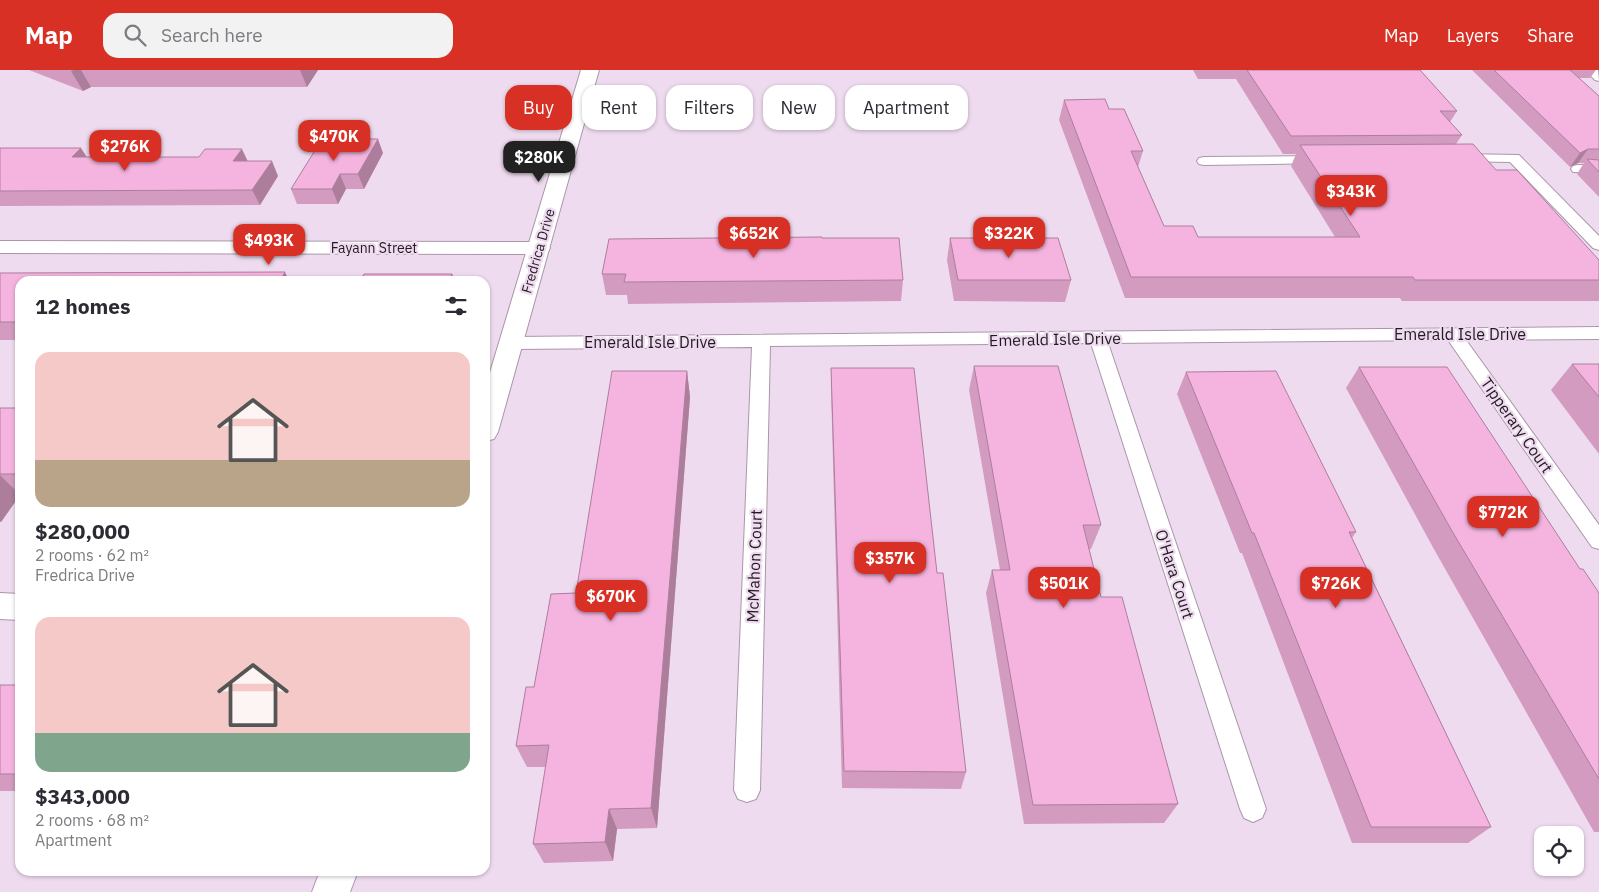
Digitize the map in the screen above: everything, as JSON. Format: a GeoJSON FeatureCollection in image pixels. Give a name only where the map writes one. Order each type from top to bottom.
{"type":"FeatureCollection","features":[{"type":"Feature","properties":{"kind":"street","name":"Fredrica Drive"},"geometry":{"type":"LineString","coordinates":[[490,416],[590,70]]}},
{"type":"Feature","properties":{"kind":"street","name":"Fayann Street"},"geometry":{"type":"LineString","coordinates":[[0,248],[539,248]]}},
{"type":"Feature","properties":{"kind":"street"},"geometry":{"type":"LineString","coordinates":[[0,606],[15,606]]}},
{"type":"Feature","properties":{"kind":"street"},"geometry":{"type":"LineString","coordinates":[[331,892],[337,876]]}},
{"type":"Feature","properties":{"kind":"lane"},"geometry":{"type":"LineString","coordinates":[[1591,70],[1599,77]]}},
{"type":"Feature","properties":{"kind":"lane"},"geometry":{"type":"LineString","coordinates":[[1444,159],[1514,158],[1599,244]]}},
{"type":"Feature","properties":{"kind":"lane"},"geometry":{"type":"LineString","coordinates":[[1204,161],[1334,160]]}},
{"type":"Feature","properties":{"kind":"lane"},"geometry":{"type":"LineString","coordinates":[[1578,169],[1599,169]]}},
{"type":"Feature","properties":{"kind":"lane","name":"Emerald Isle Drive"},"geometry":{"type":"LineString","coordinates":[[512,343],[1599,333]]}},
{"type":"Feature","properties":{"kind":"lane","name":"Tipperary Court"},"geometry":{"type":"LineString","coordinates":[[1452,334],[1599,541]]}},
{"type":"Feature","properties":{"kind":"lane","name":"O'Hara Court"},"geometry":{"type":"LineString","coordinates":[[1098,338],[1253,809]]}},
{"type":"Feature","properties":{"kind":"lane","name":"McMahon Court"},"geometry":{"type":"LineString","coordinates":[[747,790],[761,342]]}},
{"type":"Feature","properties":{"kind":"building"},"geometry":{"type":"Polygon","coordinates":[[[1247,70],[1420,70],[1457,111],[1440,111],[1462,135],[1291,136],[1247,70]]]}},
{"type":"Feature","properties":{"kind":"building"},"geometry":{"type":"Polygon","coordinates":[[[1494,70],[1570,70],[1599,96],[1599,149],[1588,149],[1580,153],[1494,70]]]}},
{"type":"Feature","properties":{"kind":"building"},"geometry":{"type":"Polygon","coordinates":[[[1105,99],[1109,109],[1124,109],[1143,151],[1131,151],[1164,226],[1193,226],[1198,237],[1360,237],[1300,145],[1473,144],[1496,170],[1517,170],[1599,260],[1599,280],[1415,280],[1413,277],[1131,277],[1064,100],[1105,99]]]}},
{"type":"Feature","properties":{"kind":"building"},"geometry":{"type":"Polygon","coordinates":[[[322,139],[378,139],[358,174],[340,174],[332,189],[291,189],[322,139]]]}},
{"type":"Feature","properties":{"kind":"building"},"geometry":{"type":"Polygon","coordinates":[[[0,148],[81,148],[72,157],[199,157],[205,149],[242,149],[233,161],[272,161],[252,190],[0,191],[0,148]]]}},
{"type":"Feature","properties":{"kind":"building"},"geometry":{"type":"Polygon","coordinates":[[[1587,159],[1599,160],[1599,172],[1587,159]]]}},
{"type":"Feature","properties":{"kind":"building"},"geometry":{"type":"Polygon","coordinates":[[[899,238],[903,280],[624,282],[626,274],[602,274],[609,239],[899,238]]]}},
{"type":"Feature","properties":{"kind":"building"},"geometry":{"type":"Polygon","coordinates":[[[950,238],[1058,238],[1071,280],[958,280],[950,238]]]}},
{"type":"Feature","properties":{"kind":"building"},"geometry":{"type":"Polygon","coordinates":[[[285,272],[283,276],[15,276],[15,322],[0,322],[0,273],[285,272]]]}},
{"type":"Feature","properties":{"kind":"building"},"geometry":{"type":"Polygon","coordinates":[[[364,274],[452,274],[451,276],[363,276],[364,274]]]}},
{"type":"Feature","properties":{"kind":"building"},"geometry":{"type":"Polygon","coordinates":[[[1572,364],[1599,364],[1599,397],[1572,364]]]}},
{"type":"Feature","properties":{"kind":"building"},"geometry":{"type":"Polygon","coordinates":[[[974,366],[1058,366],[1101,525],[1083,525],[1101,597],[1122,597],[1178,804],[1033,805],[992,570],[1010,570],[974,366]]]}},
{"type":"Feature","properties":{"kind":"building"},"geometry":{"type":"Polygon","coordinates":[[[1359,367],[1447,367],[1580,569],[1583,569],[1599,593],[1599,779],[1452,531],[1359,367]]]}},
{"type":"Feature","properties":{"kind":"building"},"geometry":{"type":"Polygon","coordinates":[[[831,368],[914,368],[937,573],[943,573],[966,772],[844,771],[831,368]]]}},
{"type":"Feature","properties":{"kind":"building"},"geometry":{"type":"Polygon","coordinates":[[[612,371],[687,371],[651,808],[609,809],[605,842],[533,844],[549,745],[516,746],[526,687],[534,687],[551,594],[576,593],[612,371]]]}},
{"type":"Feature","properties":{"kind":"building"},"geometry":{"type":"Polygon","coordinates":[[[1276,371],[1356,532],[1349,532],[1491,827],[1371,827],[1254,533],[1252,533],[1186,372],[1276,371]]]}},
{"type":"Feature","properties":{"kind":"building"},"geometry":{"type":"Polygon","coordinates":[[[0,408],[15,408],[15,474],[0,474],[0,408]]]}},
{"type":"Feature","properties":{"kind":"building"},"geometry":{"type":"Polygon","coordinates":[[[0,685],[15,685],[15,774],[0,774],[0,685]]]}}]}
